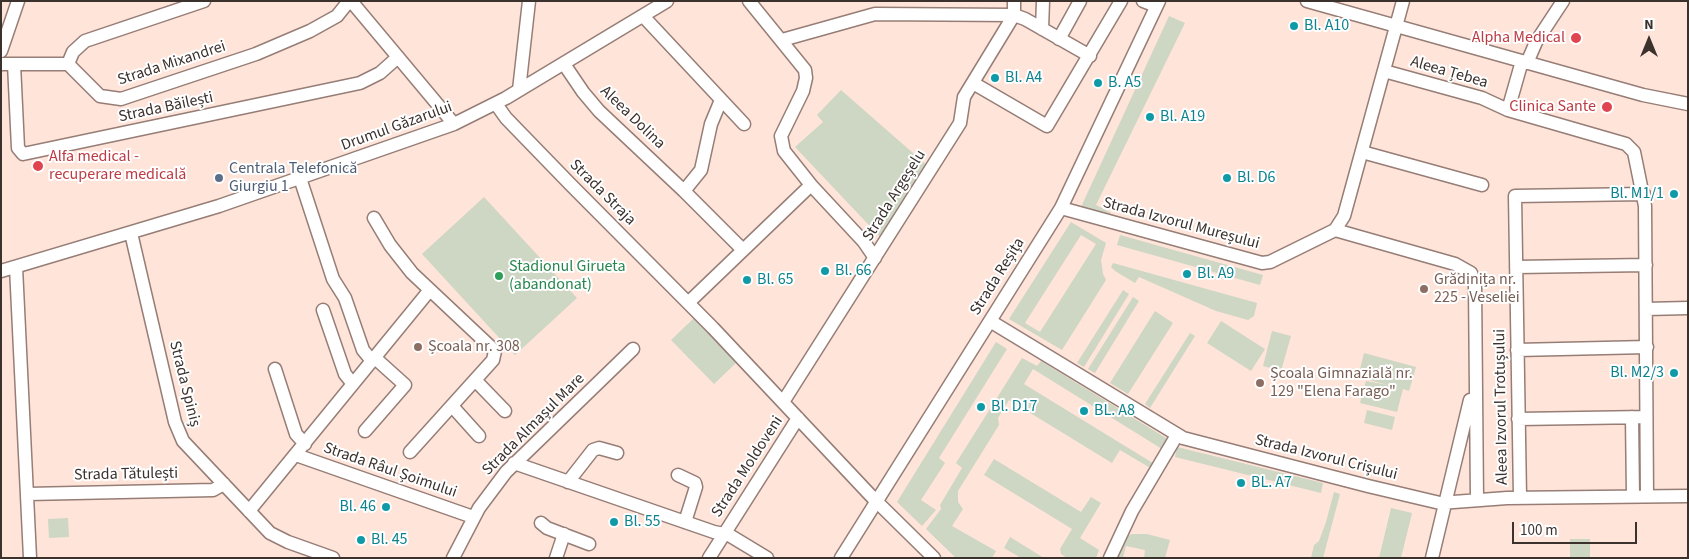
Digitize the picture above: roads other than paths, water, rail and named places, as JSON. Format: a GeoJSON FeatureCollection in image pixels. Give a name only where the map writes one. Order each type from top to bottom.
{"type":"FeatureCollection","features":[{"type":"Feature","properties":{"kind":"street"},"geometry":{"type":"LineString","coordinates":[[1,51],[18,1]]}},
{"type":"Feature","properties":{"kind":"street"},"geometry":{"type":"LineString","coordinates":[[8,64],[68,64],[73,52],[85,41],[167,7],[204,1]]}},
{"type":"Feature","properties":{"kind":"street"},"geometry":{"type":"LineString","coordinates":[[350,1],[454,124]]}},
{"type":"Feature","properties":{"kind":"street","name":"Strada Mixandrei"},"geometry":{"type":"LineString","coordinates":[[68,64],[100,96],[121,99],[256,54],[310,32],[337,16],[350,1]]}},
{"type":"Feature","properties":{"kind":"street"},"geometry":{"type":"LineString","coordinates":[[519,90],[529,1]]}},
{"type":"Feature","properties":{"kind":"street","name":"Drumul Găzarului"},"geometry":{"type":"LineString","coordinates":[[1,271],[131,233],[300,178],[454,124],[496,104],[667,1]]}},
{"type":"Feature","properties":{"kind":"street"},"geometry":{"type":"LineString","coordinates":[[749,1],[805,70],[805,83],[781,136],[784,151],[811,185],[864,242],[875,258]]}},
{"type":"Feature","properties":{"kind":"street"},"geometry":{"type":"LineString","coordinates":[[1014,1],[1014,15]]}},
{"type":"Feature","properties":{"kind":"street"},"geometry":{"type":"LineString","coordinates":[[1042,1],[1042,29]]}},
{"type":"Feature","properties":{"kind":"street"},"geometry":{"type":"LineString","coordinates":[[1060,39],[1080,1]]}},
{"type":"Feature","properties":{"kind":"street"},"geometry":{"type":"LineString","coordinates":[[973,82],[1046,126],[1090,56],[1121,1]]}},
{"type":"Feature","properties":{"kind":"street"},"geometry":{"type":"LineString","coordinates":[[1143,1],[1158,4]]}},
{"type":"Feature","properties":{"kind":"street"},"geometry":{"type":"LineString","coordinates":[[1308,1],[1666,101],[1688,104]]}},
{"type":"Feature","properties":{"kind":"street"},"geometry":{"type":"LineString","coordinates":[[1403,1],[1344,216],[1335,230],[1455,264],[1471,273],[1475,285],[1474,380],[1477,500]]}},
{"type":"Feature","properties":{"kind":"street"},"geometry":{"type":"LineString","coordinates":[[1508,110],[1524,62],[1563,1]]}},
{"type":"Feature","properties":{"kind":"street","name":"Strada Reșița"},"geometry":{"type":"LineString","coordinates":[[841,558],[1061,208],[1158,4]]}},
{"type":"Feature","properties":{"kind":"street"},"geometry":{"type":"LineString","coordinates":[[782,40],[875,8],[1014,15],[1090,56]]}},
{"type":"Feature","properties":{"kind":"street","name":"Strada Argeșelu"},"geometry":{"type":"LineString","coordinates":[[783,402],[960,123],[962,102],[1014,15]]}},
{"type":"Feature","properties":{"kind":"street"},"geometry":{"type":"LineString","coordinates":[[643,16],[744,124]]}},
{"type":"Feature","properties":{"kind":"street","name":"Strada Băilești"},"geometry":{"type":"LineString","coordinates":[[8,64],[18,148],[23,154],[360,83],[380,72],[398,57]]}},
{"type":"Feature","properties":{"kind":"street","name":"Aleea Dolina"},"geometry":{"type":"LineString","coordinates":[[564,64],[582,92],[599,111],[684,190],[743,250]]}},
{"type":"Feature","properties":{"kind":"street","name":"Aleea Țebea"},"geometry":{"type":"LineString","coordinates":[[1384,71],[1482,98],[1508,110],[1626,144],[1634,152],[1644,194],[1647,496]]}},
{"type":"Feature","properties":{"kind":"street"},"geometry":{"type":"LineString","coordinates":[[684,190],[701,170],[711,124],[721,100]]}},
{"type":"Feature","properties":{"kind":"street","name":"Strada Straja"},"geometry":{"type":"LineString","coordinates":[[496,104],[506,118],[688,302],[876,502],[934,558]]}},
{"type":"Feature","properties":{"kind":"street"},"geometry":{"type":"LineString","coordinates":[[1362,152],[1482,185]]}},
{"type":"Feature","properties":{"kind":"street"},"geometry":{"type":"LineString","coordinates":[[300,178],[333,279],[345,298],[363,350],[405,385],[365,431]]}},
{"type":"Feature","properties":{"kind":"street"},"geometry":{"type":"LineString","coordinates":[[688,302],[811,185]]}},
{"type":"Feature","properties":{"kind":"street","name":"Aleea Izvorul Trotușului"},"geometry":{"type":"LineString","coordinates":[[1520,498],[1515,196],[1644,194]]}},
{"type":"Feature","properties":{"kind":"street","name":"Strada Izvorul Mureșului"},"geometry":{"type":"LineString","coordinates":[[1061,208],[1262,263],[1270,262],[1335,230]]}},
{"type":"Feature","properties":{"kind":"street"},"geometry":{"type":"LineString","coordinates":[[374,218],[398,256],[429,291],[495,351],[493,360],[410,452]]}},
{"type":"Feature","properties":{"kind":"street","name":"Strada Spiniș"},"geometry":{"type":"LineString","coordinates":[[131,233],[178,432],[183,441],[249,512],[278,538],[333,558]]}},
{"type":"Feature","properties":{"kind":"street"},"geometry":{"type":"LineString","coordinates":[[1516,267],[1646,265]]}},
{"type":"Feature","properties":{"kind":"street"},"geometry":{"type":"LineString","coordinates":[[16,266],[22,424],[28,494],[30,558]]}},
{"type":"Feature","properties":{"kind":"street","name":"Strada Râul Șoimului"},"geometry":{"type":"LineString","coordinates":[[249,512],[429,291]]}},
{"type":"Feature","properties":{"kind":"street"},"geometry":{"type":"LineString","coordinates":[[1646,308],[1688,308]]}},
{"type":"Feature","properties":{"kind":"street"},"geometry":{"type":"LineString","coordinates":[[323,310],[343,370],[353,384]]}},
{"type":"Feature","properties":{"kind":"street","name":"Strada Izvorul Crișului"},"geometry":{"type":"LineString","coordinates":[[990,321],[1177,435],[1368,486],[1428,501],[1445,503],[1520,498],[1688,496]]}},
{"type":"Feature","properties":{"kind":"street"},"geometry":{"type":"LineString","coordinates":[[1517,350],[1646,347]]}},
{"type":"Feature","properties":{"kind":"street","name":"Strada Almașul Mare"},"geometry":{"type":"LineString","coordinates":[[453,558],[473,517],[491,490],[514,464],[633,349]]}},
{"type":"Feature","properties":{"kind":"street"},"geometry":{"type":"LineString","coordinates":[[275,370],[296,434],[305,444]]}},
{"type":"Feature","properties":{"kind":"street"},"geometry":{"type":"LineString","coordinates":[[475,380],[504,411]]}},
{"type":"Feature","properties":{"kind":"street"},"geometry":{"type":"LineString","coordinates":[[1432,558],[1474,380]]}},
{"type":"Feature","properties":{"kind":"street"},"geometry":{"type":"LineString","coordinates":[[452,406],[479,436]]}},
{"type":"Feature","properties":{"kind":"street"},"geometry":{"type":"LineString","coordinates":[[1632,417],[1633,496]]}},
{"type":"Feature","properties":{"kind":"street"},"geometry":{"type":"LineString","coordinates":[[1518,419],[1646,417]]}},
{"type":"Feature","properties":{"kind":"street","name":"Strada Moldoveni"},"geometry":{"type":"LineString","coordinates":[[709,558],[798,418]]}},
{"type":"Feature","properties":{"kind":"street"},"geometry":{"type":"LineString","coordinates":[[1110,558],[1132,511],[1177,435]]}},
{"type":"Feature","properties":{"kind":"street"},"geometry":{"type":"LineString","coordinates":[[568,482],[593,450],[599,448],[617,453]]}},
{"type":"Feature","properties":{"kind":"street","name":"Strada Râul Șoimului"},"geometry":{"type":"LineString","coordinates":[[296,455],[473,517]]}},
{"type":"Feature","properties":{"kind":"street","name":"Strada Moldoveni"},"geometry":{"type":"LineString","coordinates":[[514,464],[724,534]]}},
{"type":"Feature","properties":{"kind":"street","name":"Strada Moldoveni"},"geometry":{"type":"LineString","coordinates":[[678,475],[695,483],[696,487],[685,522]]}},
{"type":"Feature","properties":{"kind":"street","name":"Strada Tătulești"},"geometry":{"type":"LineString","coordinates":[[28,494],[213,490],[224,484]]}},
{"type":"Feature","properties":{"kind":"street"},"geometry":{"type":"LineString","coordinates":[[541,522],[547,528],[589,544]]}},
{"type":"Feature","properties":{"kind":"street"},"geometry":{"type":"LineString","coordinates":[[556,558],[564,534]]}},
{"type":"Feature","properties":{"kind":"street"},"geometry":{"type":"LineString","coordinates":[[724,534],[733,536],[767,558]]}},
{"type":"Feature","properties":{"kind":"place","name":"Bl. A10"},"geometry":{"type":"Point","coordinates":[1294,26]}},
{"type":"Feature","properties":{"kind":"place","name":"Alpha Medical"},"geometry":{"type":"Point","coordinates":[1576,38]}},
{"type":"Feature","properties":{"kind":"place","name":"Bl. A4"},"geometry":{"type":"Point","coordinates":[995,78]}},
{"type":"Feature","properties":{"kind":"place","name":"B. A5"},"geometry":{"type":"Point","coordinates":[1098,83]}},
{"type":"Feature","properties":{"kind":"place","name":"Clinica Sante"},"geometry":{"type":"Point","coordinates":[1607,107]}},
{"type":"Feature","properties":{"kind":"place","name":"Bl. A19"},"geometry":{"type":"Point","coordinates":[1150,117]}},
{"type":"Feature","properties":{"kind":"place","name":"Alfa medical - recuperare medicală"},"geometry":{"type":"Point","coordinates":[38,166]}},
{"type":"Feature","properties":{"kind":"place","name":"Centrala Telefonică Giurgiu 1"},"geometry":{"type":"Point","coordinates":[219,178]}},
{"type":"Feature","properties":{"kind":"place","name":"Bl. D6"},"geometry":{"type":"Point","coordinates":[1227,178]}},
{"type":"Feature","properties":{"kind":"place","name":"Bl. M1/1"},"geometry":{"type":"Point","coordinates":[1674,194]}},
{"type":"Feature","properties":{"kind":"place","name":"Bl. 66"},"geometry":{"type":"Point","coordinates":[825,271]}},
{"type":"Feature","properties":{"kind":"place","name":"Bl. A9"},"geometry":{"type":"Point","coordinates":[1187,274]}},
{"type":"Feature","properties":{"kind":"place","name":"Stadionul Girueta (abandonat)"},"geometry":{"type":"Point","coordinates":[499,276]}},
{"type":"Feature","properties":{"kind":"place","name":"Bl. 65"},"geometry":{"type":"Point","coordinates":[747,280]}},
{"type":"Feature","properties":{"kind":"place","name":"Grădinița nr. 225 - Veseliei"},"geometry":{"type":"Point","coordinates":[1424,289]}},
{"type":"Feature","properties":{"kind":"place","name":"Școala nr. 308"},"geometry":{"type":"Point","coordinates":[418,347]}},
{"type":"Feature","properties":{"kind":"place","name":"Bl. M2/3"},"geometry":{"type":"Point","coordinates":[1674,373]}},
{"type":"Feature","properties":{"kind":"place","name":"Școala Gimnazială nr. 129 \"Elena Farago\""},"geometry":{"type":"Point","coordinates":[1260,383]}},
{"type":"Feature","properties":{"kind":"place","name":"Bl. D17"},"geometry":{"type":"Point","coordinates":[981,407]}},
{"type":"Feature","properties":{"kind":"place","name":"BL. A8"},"geometry":{"type":"Point","coordinates":[1084,411]}},
{"type":"Feature","properties":{"kind":"place","name":"BL. A7"},"geometry":{"type":"Point","coordinates":[1241,483]}},
{"type":"Feature","properties":{"kind":"place","name":"Bl. 46"},"geometry":{"type":"Point","coordinates":[386,507]}},
{"type":"Feature","properties":{"kind":"place","name":"Bl. 55"},"geometry":{"type":"Point","coordinates":[614,522]}},
{"type":"Feature","properties":{"kind":"place","name":"Bl. 45"},"geometry":{"type":"Point","coordinates":[361,540]}}]}
